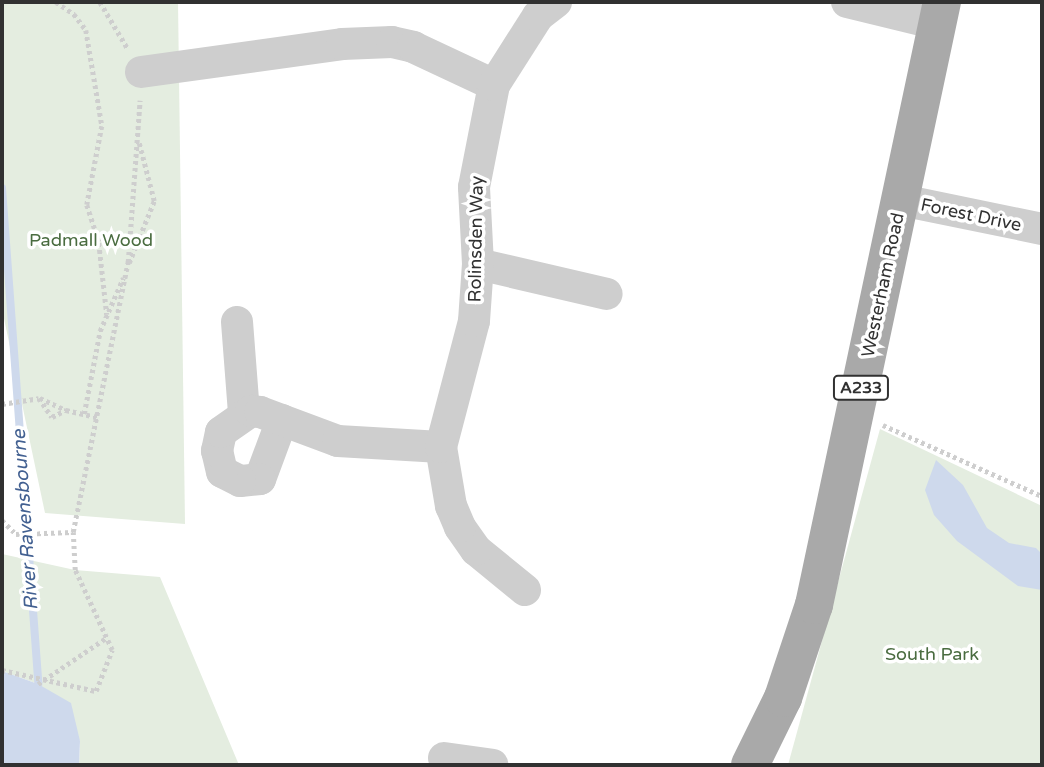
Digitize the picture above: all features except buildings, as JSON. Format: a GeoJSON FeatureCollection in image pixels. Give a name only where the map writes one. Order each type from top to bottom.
{"type":"FeatureCollection","features":[{"type":"Feature","properties":{"kind":"main road","name":"Westerham Road"},"geometry":{"type":"LineString","coordinates":[[750,765],[783,698],[814,605],[939,13]]}},
{"type":"Feature","properties":{"kind":"street","name":"Rolinsden Way"},"geometry":{"type":"LineString","coordinates":[[525,590],[476,550],[460,527],[452,506],[441,447],[474,321],[478,264],[474,187],[494,85],[538,16],[556,2]]}},
{"type":"Feature","properties":{"kind":"street"},"geometry":{"type":"LineString","coordinates":[[847,2],[939,13]]}},
{"type":"Feature","properties":{"kind":"street"},"geometry":{"type":"LineString","coordinates":[[142,72],[342,44],[392,42],[413,47],[494,85]]}},
{"type":"Feature","properties":{"kind":"street","name":"Forest Drive"},"geometry":{"type":"LineString","coordinates":[[901,200],[1042,229]]}},
{"type":"Feature","properties":{"kind":"street"},"geometry":{"type":"LineString","coordinates":[[478,264],[607,294]]}},
{"type":"Feature","properties":{"kind":"street"},"geometry":{"type":"LineString","coordinates":[[237,322],[262,415],[338,441],[441,447]]}},
{"type":"Feature","properties":{"kind":"street"},"geometry":{"type":"LineString","coordinates":[[444,758],[493,765]]}},
{"type":"Feature","properties":{"kind":"path"},"geometry":{"type":"LineString","coordinates":[[56,2],[74,14],[86,30],[102,126],[87,205],[99,243],[107,315]]}},
{"type":"Feature","properties":{"kind":"path"},"geometry":{"type":"LineString","coordinates":[[2,670],[96,691],[112,650],[75,570],[74,532],[127,267],[142,72],[100,2]]}},
{"type":"Feature","properties":{"kind":"path"},"geometry":{"type":"LineString","coordinates":[[85,414],[107,315],[154,201],[137,136]]}},
{"type":"Feature","properties":{"kind":"path"},"geometry":{"type":"LineString","coordinates":[[2,404],[39,398],[66,410],[97,417]]}},
{"type":"Feature","properties":{"kind":"path"},"geometry":{"type":"LineString","coordinates":[[39,398],[52,416],[66,410]]}},
{"type":"Feature","properties":{"kind":"path"},"geometry":{"type":"LineString","coordinates":[[856,413],[1042,496]]}},
{"type":"Feature","properties":{"kind":"path"},"geometry":{"type":"LineString","coordinates":[[2,520],[16,534],[74,532]]}},
{"type":"Feature","properties":{"kind":"path"},"geometry":{"type":"LineString","coordinates":[[38,684],[106,638]]}},
{"type":"Feature","properties":{"kind":"green space","name":"Padmall Wood"},"geometry":{"type":"Polygon","coordinates":[[[2,2],[178,2],[185,524],[45,513],[2,309],[2,2]]]}},
{"type":"Feature","properties":{"kind":"green space","name":"South Park"},"geometry":{"type":"Polygon","coordinates":[[[880,429],[1042,506],[1042,765],[788,765],[880,429]]]}},
{"type":"Feature","properties":{"kind":"green space"},"geometry":{"type":"Polygon","coordinates":[[[2,554],[75,570],[160,577],[239,765],[79,765],[80,741],[38,684],[2,671],[2,554]]]}},
{"type":"Feature","properties":{"kind":"water"},"geometry":{"type":"Polygon","coordinates":[[[936,460],[963,485],[987,528],[1009,543],[1036,548],[1042,554],[1042,590],[1018,586],[957,541],[934,515],[925,490],[936,460]]]}},
{"type":"Feature","properties":{"kind":"water"},"geometry":{"type":"Polygon","coordinates":[[[2,671],[38,684],[71,703],[80,741],[79,765],[2,765],[2,671]]]}},
{"type":"Feature","properties":{"kind":"waterway","name":"River Ravensbourne"},"geometry":{"type":"LineString","coordinates":[[2,188],[38,684]]}}]}
